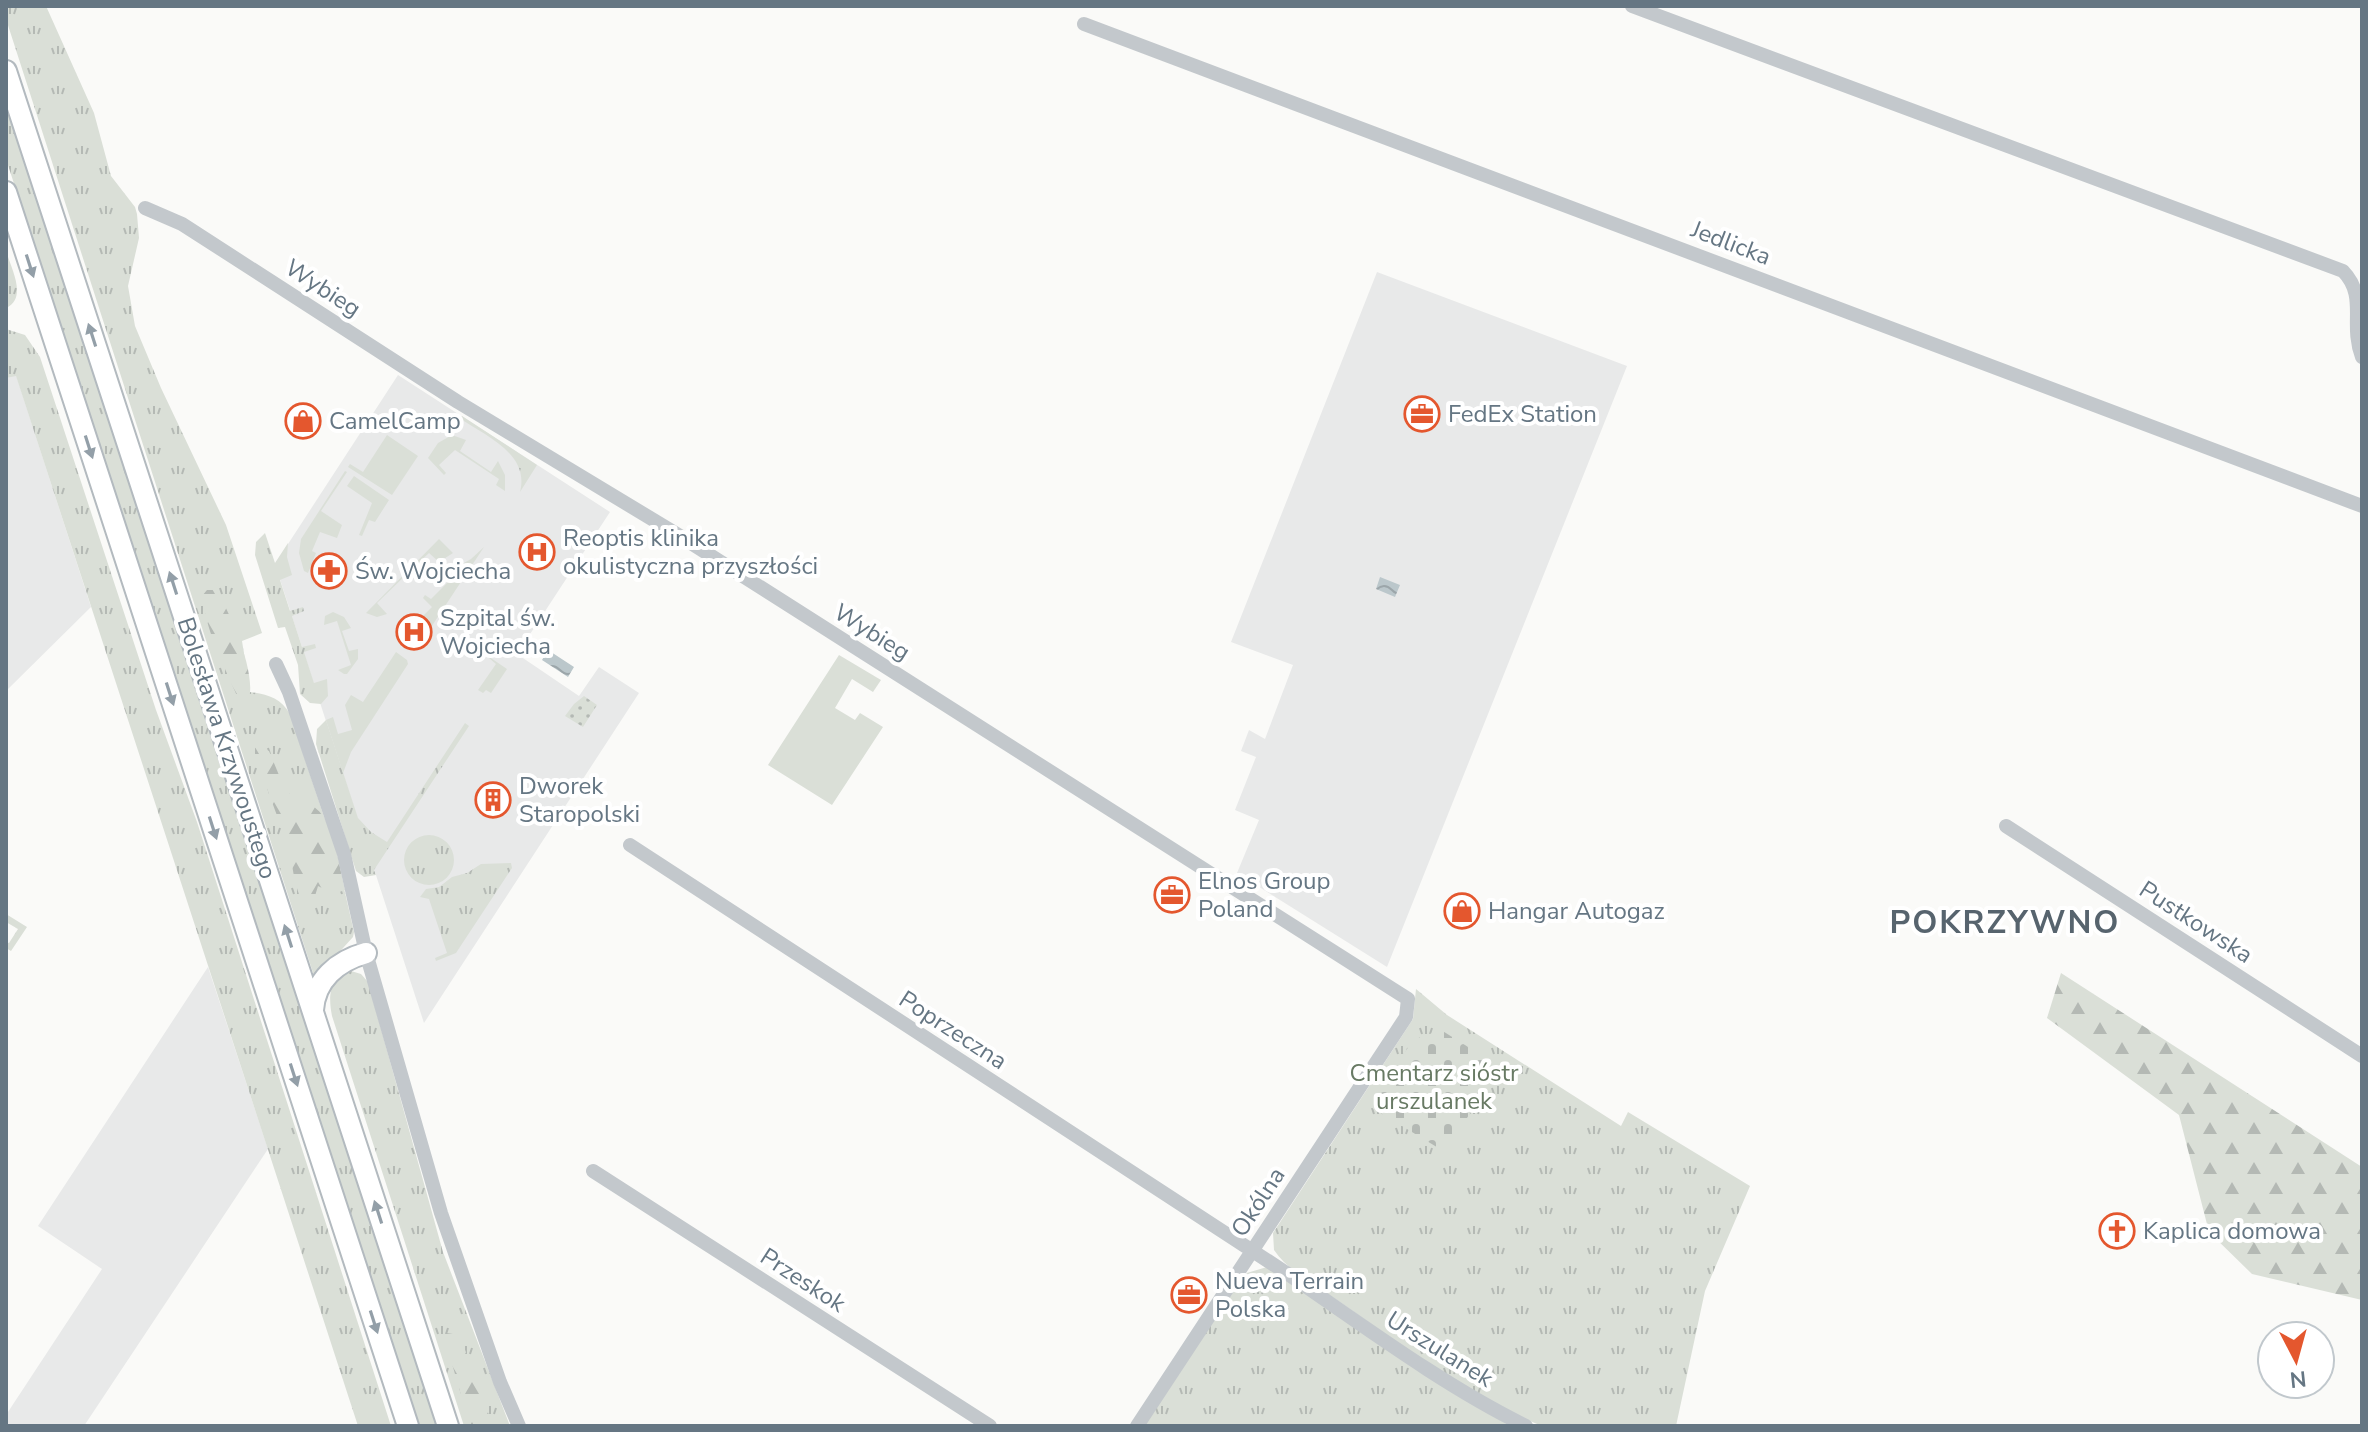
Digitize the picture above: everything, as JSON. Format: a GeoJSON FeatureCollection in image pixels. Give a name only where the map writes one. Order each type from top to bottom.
{"type":"FeatureCollection","features":[{"type":"Feature","properties":{"kind":"main road","name":"Bolesława Krzywoustego"},"geometry":{"type":"LineString","coordinates":[[6,71],[448,1426]]}},
{"type":"Feature","properties":{"kind":"main road","name":"Bolesława Krzywoustego"},"geometry":{"type":"LineString","coordinates":[[6,192],[408,1426]]}},
{"type":"Feature","properties":{"kind":"main road"},"geometry":{"type":"LineString","coordinates":[[313,1010],[316,990],[322,981],[347,959],[366,953]]}},
{"type":"Feature","properties":{"kind":"street"},"geometry":{"type":"LineString","coordinates":[[1632,6],[2343,271],[2360,290],[2357,336],[2362,357]]}},
{"type":"Feature","properties":{"kind":"street","name":"Jedlicka"},"geometry":{"type":"LineString","coordinates":[[1084,24],[2362,506]]}},
{"type":"Feature","properties":{"kind":"street","name":"Wybieg"},"geometry":{"type":"LineString","coordinates":[[145,208],[182,224],[458,402],[680,536],[1408,999]]}},
{"type":"Feature","properties":{"kind":"street"},"geometry":{"type":"LineString","coordinates":[[276,664],[289,692],[344,854],[366,953],[441,1213],[500,1382],[519,1426]]}},
{"type":"Feature","properties":{"kind":"street","name":"Pustkowska"},"geometry":{"type":"LineString","coordinates":[[2006,826],[2362,1056]]}},
{"type":"Feature","properties":{"kind":"street","name":"Poprzeczna"},"geometry":{"type":"LineString","coordinates":[[630,845],[1253,1252]]}},
{"type":"Feature","properties":{"kind":"street","name":"Okólna"},"geometry":{"type":"LineString","coordinates":[[1137,1426],[1406,1017],[1408,999]]}},
{"type":"Feature","properties":{"kind":"street","name":"Przeskok"},"geometry":{"type":"LineString","coordinates":[[593,1171],[990,1426]]}},
{"type":"Feature","properties":{"kind":"street","name":"Urszulanek"},"geometry":{"type":"LineString","coordinates":[[1253,1252],[1440,1375],[1526,1426]]}},
{"type":"Feature","properties":{"kind":"shaded area"},"geometry":{"type":"Polygon","coordinates":[[[1377,272],[1627,366],[1387,967],[1237,873],[1259,820],[1235,810],[1256,757],[1241,751],[1249,730],[1265,739],[1293,665],[1231,642],[1377,272]]]}},
{"type":"Feature","properties":{"kind":"shaded area"},"geometry":{"type":"Polygon","coordinates":[[[16,375],[91,607],[6,691],[6,378],[16,375]]]}},
{"type":"Feature","properties":{"kind":"shaded area","name":"Szpital św. Wojciecha"},"geometry":{"type":"Polygon","coordinates":[[[398,375],[610,512],[517,654],[579,696],[599,667],[639,693],[424,1023],[275,564],[398,375]]]}},
{"type":"Feature","properties":{"kind":"shaded area"},"geometry":{"type":"Polygon","coordinates":[[[208,967],[268,1149],[84,1426],[6,1426],[6,1415],[102,1269],[38,1226],[208,967]]]}},
{"type":"Feature","properties":{"kind":"green space"},"geometry":{"type":"Polygon","coordinates":[[[6,6],[46,6],[94,113],[111,176],[135,207],[139,238],[128,286],[135,326],[226,525],[262,633],[242,641],[250,692],[273,698],[290,714],[336,853],[354,932],[353,937],[315,979],[6,19],[6,6]]]}},
{"type":"Feature","properties":{"kind":"green space"},"geometry":{"type":"Polygon","coordinates":[[[6,104],[437,1426],[419,1426],[6,159],[6,104]]]}},
{"type":"Feature","properties":{"kind":"green space"},"geometry":{"type":"Polygon","coordinates":[[[6,251],[17,290],[13,303],[6,308],[6,251]]]}},
{"type":"Feature","properties":{"kind":"green space"},"geometry":{"type":"Polygon","coordinates":[[[6,329],[25,335],[40,357],[156,710],[197,822],[391,1426],[358,1426],[16,376],[6,378],[6,329]]]}},
{"type":"Feature","properties":{"kind":"green space"},"geometry":{"type":"Polygon","coordinates":[[[462,416],[537,465],[520,492],[521,478],[512,456],[458,417],[462,416]]]}},
{"type":"Feature","properties":{"kind":"green space"},"geometry":{"type":"Polygon","coordinates":[[[387,435],[418,456],[392,495],[348,467],[350,464],[363,472],[387,435]]]}},
{"type":"Feature","properties":{"kind":"green space"},"geometry":{"type":"Polygon","coordinates":[[[452,435],[466,440],[460,451],[491,472],[498,461],[505,475],[505,491],[496,485],[499,479],[455,450],[439,465],[446,473],[444,475],[428,458],[438,443],[452,435]]]}},
{"type":"Feature","properties":{"kind":"green space"},"geometry":{"type":"Polygon","coordinates":[[[345,471],[321,511],[342,525],[337,538],[320,532],[308,573],[304,571],[299,553],[301,539],[345,471]]]}},
{"type":"Feature","properties":{"kind":"green space"},"geometry":{"type":"Polygon","coordinates":[[[354,476],[389,500],[375,522],[369,520],[362,536],[359,535],[372,503],[347,486],[354,476]]]}},
{"type":"Feature","properties":{"kind":"green space"},"geometry":{"type":"Polygon","coordinates":[[[265,533],[275,563],[288,543],[287,557],[292,575],[280,580],[290,611],[303,607],[304,611],[292,616],[302,647],[315,644],[316,648],[304,652],[314,683],[327,679],[328,696],[321,704],[310,703],[300,694],[298,665],[285,627],[278,628],[255,555],[256,542],[265,533]]]}},
{"type":"Feature","properties":{"kind":"green space"},"geometry":{"type":"Polygon","coordinates":[[[439,539],[453,553],[439,562],[429,553],[415,566],[425,576],[421,580],[411,570],[377,603],[387,614],[377,617],[366,613],[439,539]]]}},
{"type":"Feature","properties":{"kind":"green space"},"geometry":{"type":"Polygon","coordinates":[[[484,547],[416,650],[403,641],[410,629],[399,622],[404,616],[414,625],[432,607],[423,598],[425,595],[431,599],[453,577],[448,572],[471,559],[484,547]]]}},
{"type":"Feature","properties":{"kind":"green space"},"geometry":{"type":"Polygon","coordinates":[[[207,590],[216,590],[242,648],[250,683],[245,707],[241,705],[208,625],[202,596],[207,590]]]}},
{"type":"Feature","properties":{"kind":"green space"},"geometry":{"type":"Polygon","coordinates":[[[333,612],[344,617],[351,628],[342,631],[349,651],[358,649],[358,659],[347,674],[338,670],[351,665],[337,621],[324,625],[325,616],[333,612]]]}},
{"type":"Feature","properties":{"kind":"green space"},"geometry":{"type":"Polygon","coordinates":[[[396,652],[408,664],[351,752],[343,773],[326,720],[333,717],[338,734],[352,730],[345,705],[351,695],[363,702],[396,652]]]}},
{"type":"Feature","properties":{"kind":"green space"},"geometry":{"type":"Polygon","coordinates":[[[482,652],[507,669],[491,693],[478,690],[496,664],[482,652]]]}},
{"type":"Feature","properties":{"kind":"green space"},"geometry":{"type":"Polygon","coordinates":[[[839,655],[881,680],[873,692],[852,679],[835,708],[855,720],[860,713],[883,727],[832,805],[768,765],[839,655]]]}},
{"type":"Feature","properties":{"kind":"green space"},"geometry":{"type":"Polygon","coordinates":[[[584,696],[597,705],[583,727],[565,716],[584,696]]]}},
{"type":"Feature","properties":{"kind":"green space"},"geometry":{"type":"Polygon","coordinates":[[[326,720],[358,818],[371,832],[387,842],[465,723],[469,726],[374,870],[376,875],[364,877],[356,871],[316,744],[317,729],[326,720]]]}},
{"type":"Feature","properties":{"kind":"green space"},"geometry":{"type":"Polygon","coordinates":[[[258,746],[269,751],[286,792],[311,805],[323,816],[334,842],[345,890],[334,894],[318,886],[306,916],[295,882],[289,848],[255,756],[258,746]]]}},
{"type":"Feature","properties":{"kind":"green space"},"geometry":{"type":"Polygon","coordinates":[[[429,835],[447,842],[454,860],[447,878],[429,885],[411,878],[404,860],[411,842],[429,835]]]}},
{"type":"Feature","properties":{"kind":"green space"},"geometry":{"type":"Polygon","coordinates":[[[511,863],[512,868],[456,953],[436,961],[435,958],[447,953],[429,899],[420,897],[426,889],[439,887],[452,877],[467,873],[481,864],[511,863]]]}},
{"type":"Feature","properties":{"kind":"green space"},"geometry":{"type":"Polygon","coordinates":[[[6,914],[27,927],[11,951],[6,948],[6,942],[9,943],[18,929],[6,922],[6,914]]]}},
{"type":"Feature","properties":{"kind":"green space"},"geometry":{"type":"Polygon","coordinates":[[[351,971],[361,974],[368,982],[443,1252],[510,1426],[464,1426],[332,1016],[330,1002],[334,983],[351,971]]]}},
{"type":"Feature","properties":{"kind":"green space"},"geometry":{"type":"Polygon","coordinates":[[[2061,973],[2362,1167],[2362,1300],[2252,1274],[2209,1232],[2179,1115],[2047,1018],[2061,973]]]}},
{"type":"Feature","properties":{"kind":"green space"},"geometry":{"type":"Polygon","coordinates":[[[1416,989],[1447,1015],[1621,1126],[1628,1112],[1750,1186],[1705,1291],[1676,1426],[1542,1426],[1488,1400],[1436,1369],[1303,1277],[1274,1250],[1273,1233],[1413,1019],[1416,989]]]}},
{"type":"Feature","properties":{"kind":"green space","name":"Cmentarz sióstr urszulanek"},"geometry":{"type":"Polygon","coordinates":[[[1441,1030],[1500,1067],[1445,1152],[1369,1106],[1413,1040],[1441,1030]]]}},
{"type":"Feature","properties":{"kind":"green space"},"geometry":{"type":"Polygon","coordinates":[[[1267,1267],[1373,1340],[1510,1426],[1142,1426],[1240,1275],[1267,1267]]]}},
{"type":"Feature","properties":{"kind":"green space"},"geometry":{"type":"Polygon","coordinates":[[[446,1333],[453,1334],[464,1347],[493,1426],[470,1426],[444,1336],[446,1333]]]}},
{"type":"Feature","properties":{"kind":"water"},"geometry":{"type":"Polygon","coordinates":[[[1380,577],[1400,585],[1395,597],[1376,589],[1380,577]]]}},
{"type":"Feature","properties":{"kind":"water"},"geometry":{"type":"Polygon","coordinates":[[[548,650],[574,667],[568,677],[542,660],[548,650]]]}},
{"type":"Feature","properties":{"kind":"place","name":"FedEx Station"},"geometry":{"type":"Point","coordinates":[1422,414]}},
{"type":"Feature","properties":{"kind":"place","name":"CamelCamp"},"geometry":{"type":"Point","coordinates":[303,421]}},
{"type":"Feature","properties":{"kind":"place","name":"Reoptis klinika okulistyczna przyszłości"},"geometry":{"type":"Point","coordinates":[537,552]}},
{"type":"Feature","properties":{"kind":"place","name":"Św. Wojciecha"},"geometry":{"type":"Point","coordinates":[329,571]}},
{"type":"Feature","properties":{"kind":"place","name":"Szpital św. Wojciecha"},"geometry":{"type":"Point","coordinates":[414,632]}},
{"type":"Feature","properties":{"kind":"place","name":"Dworek Staropolski"},"geometry":{"type":"Point","coordinates":[493,800]}},
{"type":"Feature","properties":{"kind":"place","name":"Elnos Group Poland"},"geometry":{"type":"Point","coordinates":[1172,895]}},
{"type":"Feature","properties":{"kind":"place","name":"Hangar Autogaz"},"geometry":{"type":"Point","coordinates":[1462,911]}},
{"type":"Feature","properties":{"kind":"place","name":"Kaplica domowa"},"geometry":{"type":"Point","coordinates":[2117,1231]}},
{"type":"Feature","properties":{"kind":"place","name":"Nueva Terrain Polska"},"geometry":{"type":"Point","coordinates":[1189,1295]}},
{"type":"Feature","properties":{"kind":"district","name":"POKRZYWNO"},"geometry":{"type":"Point","coordinates":[2005,922]}}]}
